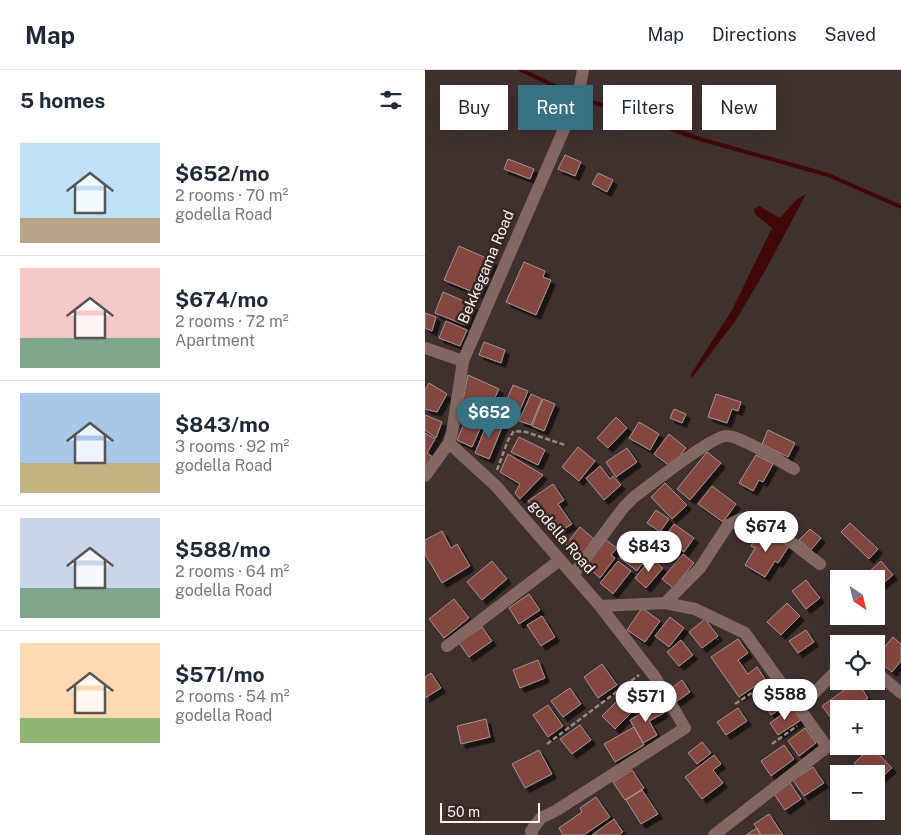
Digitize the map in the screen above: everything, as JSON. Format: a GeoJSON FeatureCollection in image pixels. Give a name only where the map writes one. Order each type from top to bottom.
{"type":"FeatureCollection","features":[{"type":"Feature","properties":{"kind":"street","name":"Bekkegama Road"},"geometry":{"type":"LineString","coordinates":[[425,476],[449,443],[463,361],[578,97],[583,70]]}},
{"type":"Feature","properties":{"kind":"street"},"geometry":{"type":"LineString","coordinates":[[425,348],[463,361]]}},
{"type":"Feature","properties":{"kind":"street"},"geometry":{"type":"LineString","coordinates":[[573,575],[624,507],[634,497],[709,443],[726,436],[741,440],[794,469]]}},
{"type":"Feature","properties":{"kind":"street","name":"godella Road"},"geometry":{"type":"LineString","coordinates":[[449,443],[492,482],[600,606],[655,677],[685,728],[557,810],[541,818],[531,831],[532,835]]}},
{"type":"Feature","properties":{"kind":"street"},"geometry":{"type":"LineString","coordinates":[[665,602],[700,568],[728,525],[739,518],[757,517],[821,564]]}},
{"type":"Feature","properties":{"kind":"street"},"geometry":{"type":"LineString","coordinates":[[447,646],[560,560]]}},
{"type":"Feature","properties":{"kind":"street"},"geometry":{"type":"LineString","coordinates":[[600,606],[665,602],[695,609],[745,633],[827,747],[714,835]]}},
{"type":"Feature","properties":{"kind":"street"},"geometry":{"type":"LineString","coordinates":[[799,708],[830,677]]}},
{"type":"Feature","properties":{"kind":"street"},"geometry":{"type":"LineString","coordinates":[[885,680],[901,693]]}},
{"type":"Feature","properties":{"kind":"path"},"geometry":{"type":"LineString","coordinates":[[492,482],[508,440],[514,431],[526,432],[565,445]]}},
{"type":"Feature","properties":{"kind":"path"},"geometry":{"type":"LineString","coordinates":[[547,744],[648,668]]}},
{"type":"Feature","properties":{"kind":"path"},"geometry":{"type":"LineString","coordinates":[[735,704],[776,676]]}},
{"type":"Feature","properties":{"kind":"path"},"geometry":{"type":"LineString","coordinates":[[773,744],[807,720]]}},
{"type":"Feature","properties":{"kind":"shaded area"},"geometry":{"type":"Polygon","coordinates":[[[806,194],[736,320],[692,378],[691,374],[732,310],[772,228],[755,214],[754,209],[759,206],[780,218],[796,200],[806,194]]]}},
{"type":"Feature","properties":{"kind":"building"},"geometry":{"type":"Polygon","coordinates":[[[565,155],[581,162],[575,176],[558,169],[565,155]]]}},
{"type":"Feature","properties":{"kind":"building"},"geometry":{"type":"Polygon","coordinates":[[[508,159],[534,169],[530,179],[504,169],[508,159]]]}},
{"type":"Feature","properties":{"kind":"building"},"geometry":{"type":"Polygon","coordinates":[[[598,173],[613,180],[607,192],[592,184],[598,173]]]}},
{"type":"Feature","properties":{"kind":"building"},"geometry":{"type":"Polygon","coordinates":[[[459,246],[493,261],[478,294],[444,280],[459,246]]]}},
{"type":"Feature","properties":{"kind":"building"},"geometry":{"type":"Polygon","coordinates":[[[524,262],[545,271],[543,277],[551,280],[536,315],[506,302],[524,262]]]}},
{"type":"Feature","properties":{"kind":"building"},"geometry":{"type":"Polygon","coordinates":[[[443,292],[473,305],[465,325],[435,313],[443,292]]]}},
{"type":"Feature","properties":{"kind":"building"},"geometry":{"type":"Polygon","coordinates":[[[425,313],[436,317],[432,331],[425,328],[425,313]]]}},
{"type":"Feature","properties":{"kind":"building"},"geometry":{"type":"Polygon","coordinates":[[[446,321],[467,330],[460,346],[439,338],[446,321]]]}},
{"type":"Feature","properties":{"kind":"building"},"geometry":{"type":"Polygon","coordinates":[[[484,342],[505,350],[501,363],[479,355],[484,342]]]}},
{"type":"Feature","properties":{"kind":"building"},"geometry":{"type":"Polygon","coordinates":[[[468,375],[499,389],[487,414],[462,404],[468,375]]]}},
{"type":"Feature","properties":{"kind":"building"},"geometry":{"type":"Polygon","coordinates":[[[429,383],[447,394],[437,412],[425,409],[425,390],[429,383]]]}},
{"type":"Feature","properties":{"kind":"building"},"geometry":{"type":"Polygon","coordinates":[[[513,385],[528,391],[517,417],[502,411],[513,385]]]}},
{"type":"Feature","properties":{"kind":"building"},"geometry":{"type":"Polygon","coordinates":[[[531,394],[542,399],[531,425],[519,421],[531,394]]]}},
{"type":"Feature","properties":{"kind":"building"},"geometry":{"type":"Polygon","coordinates":[[[716,394],[741,402],[738,411],[732,409],[727,423],[708,417],[716,394]]]}},
{"type":"Feature","properties":{"kind":"building"},"geometry":{"type":"Polygon","coordinates":[[[543,399],[555,404],[544,431],[532,426],[543,399]]]}},
{"type":"Feature","properties":{"kind":"building"},"geometry":{"type":"Polygon","coordinates":[[[674,409],[686,414],[682,423],[670,418],[674,409]]]}},
{"type":"Feature","properties":{"kind":"building"},"geometry":{"type":"Polygon","coordinates":[[[425,415],[442,422],[436,438],[425,430],[425,415]]]}},
{"type":"Feature","properties":{"kind":"building"},"geometry":{"type":"Polygon","coordinates":[[[468,415],[483,422],[472,447],[457,440],[468,415]]]}},
{"type":"Feature","properties":{"kind":"building"},"geometry":{"type":"Polygon","coordinates":[[[616,417],[627,428],[608,448],[597,438],[616,417]]]}},
{"type":"Feature","properties":{"kind":"building"},"geometry":{"type":"Polygon","coordinates":[[[489,419],[503,425],[489,459],[475,453],[489,419]]]}},
{"type":"Feature","properties":{"kind":"building"},"geometry":{"type":"Polygon","coordinates":[[[639,422],[659,434],[650,450],[629,438],[639,422]]]}},
{"type":"Feature","properties":{"kind":"building"},"geometry":{"type":"Polygon","coordinates":[[[768,430],[795,443],[788,457],[762,444],[768,430]]]}},
{"type":"Feature","properties":{"kind":"building"},"geometry":{"type":"Polygon","coordinates":[[[425,433],[435,439],[427,453],[434,458],[429,466],[425,464],[425,433]]]}},
{"type":"Feature","properties":{"kind":"building"},"geometry":{"type":"Polygon","coordinates":[[[669,434],[686,448],[671,467],[654,454],[669,434]]]}},
{"type":"Feature","properties":{"kind":"building"},"geometry":{"type":"Polygon","coordinates":[[[519,437],[545,450],[538,465],[511,452],[519,437]]]}},
{"type":"Feature","properties":{"kind":"building"},"geometry":{"type":"Polygon","coordinates":[[[578,447],[595,461],[579,481],[562,467],[578,447]]]}},
{"type":"Feature","properties":{"kind":"building"},"geometry":{"type":"Polygon","coordinates":[[[627,448],[637,462],[616,477],[606,462],[627,448]]]}},
{"type":"Feature","properties":{"kind":"building"},"geometry":{"type":"Polygon","coordinates":[[[707,452],[721,463],[690,500],[677,489],[707,452]]]}},
{"type":"Feature","properties":{"kind":"building"},"geometry":{"type":"Polygon","coordinates":[[[508,454],[543,475],[520,499],[515,493],[520,484],[500,472],[508,454]]]}},
{"type":"Feature","properties":{"kind":"building"},"geometry":{"type":"Polygon","coordinates":[[[756,455],[773,464],[763,482],[759,480],[753,491],[739,483],[756,455]]]}},
{"type":"Feature","properties":{"kind":"building"},"geometry":{"type":"Polygon","coordinates":[[[600,466],[610,479],[613,476],[621,485],[604,500],[586,478],[600,466]]]}},
{"type":"Feature","properties":{"kind":"building"},"geometry":{"type":"Polygon","coordinates":[[[665,483],[687,505],[672,519],[651,497],[665,483]]]}},
{"type":"Feature","properties":{"kind":"building"},"geometry":{"type":"Polygon","coordinates":[[[553,484],[564,500],[558,504],[572,524],[556,534],[549,524],[546,527],[528,501],[553,484]]]}},
{"type":"Feature","properties":{"kind":"building"},"geometry":{"type":"Polygon","coordinates":[[[712,486],[736,504],[723,522],[698,504],[712,486]]]}},
{"type":"Feature","properties":{"kind":"building"},"geometry":{"type":"Polygon","coordinates":[[[656,510],[669,519],[660,532],[647,523],[656,510]]]}},
{"type":"Feature","properties":{"kind":"building"},"geometry":{"type":"Polygon","coordinates":[[[850,523],[878,549],[869,559],[841,532],[850,523]]]}},
{"type":"Feature","properties":{"kind":"building"},"geometry":{"type":"Polygon","coordinates":[[[674,524],[694,538],[684,552],[681,550],[674,560],[657,548],[674,524]]]}},
{"type":"Feature","properties":{"kind":"building"},"geometry":{"type":"Polygon","coordinates":[[[580,527],[594,539],[580,556],[566,544],[580,527]]]}},
{"type":"Feature","properties":{"kind":"building"},"geometry":{"type":"Polygon","coordinates":[[[761,529],[789,546],[778,563],[775,561],[765,577],[745,565],[755,548],[751,546],[761,529]]]}},
{"type":"Feature","properties":{"kind":"building"},"geometry":{"type":"Polygon","coordinates":[[[810,529],[821,538],[811,550],[799,540],[810,529]]]}},
{"type":"Feature","properties":{"kind":"building"},"geometry":{"type":"Polygon","coordinates":[[[442,531],[451,548],[457,544],[470,566],[442,583],[425,554],[425,540],[442,531]]]}},
{"type":"Feature","properties":{"kind":"building"},"geometry":{"type":"Polygon","coordinates":[[[606,540],[617,548],[611,555],[615,558],[600,578],[586,566],[606,540]]]}},
{"type":"Feature","properties":{"kind":"building"},"geometry":{"type":"Polygon","coordinates":[[[633,541],[650,553],[637,571],[620,558],[633,541]]]}},
{"type":"Feature","properties":{"kind":"building"},"geometry":{"type":"Polygon","coordinates":[[[683,554],[694,563],[673,588],[662,579],[683,554]]]}},
{"type":"Feature","properties":{"kind":"building"},"geometry":{"type":"Polygon","coordinates":[[[651,558],[663,568],[646,588],[635,578],[651,558]]]}},
{"type":"Feature","properties":{"kind":"building"},"geometry":{"type":"Polygon","coordinates":[[[492,561],[507,579],[482,600],[467,582],[492,561]]]}},
{"type":"Feature","properties":{"kind":"building"},"geometry":{"type":"Polygon","coordinates":[[[618,561],[631,571],[613,594],[600,583],[618,561]]]}},
{"type":"Feature","properties":{"kind":"building"},"geometry":{"type":"Polygon","coordinates":[[[881,561],[893,575],[885,582],[885,570],[871,570],[881,561]]]}},
{"type":"Feature","properties":{"kind":"building"},"geometry":{"type":"Polygon","coordinates":[[[806,580],[820,598],[806,609],[792,591],[806,580]]]}},
{"type":"Feature","properties":{"kind":"building"},"geometry":{"type":"Polygon","coordinates":[[[529,594],[540,610],[519,624],[509,608],[529,594]]]}},
{"type":"Feature","properties":{"kind":"building"},"geometry":{"type":"Polygon","coordinates":[[[454,599],[469,618],[444,638],[429,619],[454,599]]]}},
{"type":"Feature","properties":{"kind":"building"},"geometry":{"type":"Polygon","coordinates":[[[787,603],[800,616],[781,635],[767,622],[787,603]]]}},
{"type":"Feature","properties":{"kind":"building"},"geometry":{"type":"Polygon","coordinates":[[[642,608],[660,621],[645,642],[627,630],[642,608]]]}},
{"type":"Feature","properties":{"kind":"building"},"geometry":{"type":"Polygon","coordinates":[[[542,616],[555,637],[541,646],[527,625],[542,616]]]}},
{"type":"Feature","properties":{"kind":"building"},"geometry":{"type":"Polygon","coordinates":[[[670,617],[684,628],[669,647],[655,636],[670,617]]]}},
{"type":"Feature","properties":{"kind":"building"},"geometry":{"type":"Polygon","coordinates":[[[705,619],[718,636],[702,648],[689,632],[705,619]]]}},
{"type":"Feature","properties":{"kind":"building"},"geometry":{"type":"Polygon","coordinates":[[[482,627],[492,641],[469,657],[459,643],[482,627]]]}},
{"type":"Feature","properties":{"kind":"building"},"geometry":{"type":"Polygon","coordinates":[[[806,630],[814,642],[798,653],[789,641],[806,630]]]}},
{"type":"Feature","properties":{"kind":"building"},"geometry":{"type":"Polygon","coordinates":[[[893,637],[901,644],[901,661],[892,672],[885,666],[885,646],[893,637]]]}},
{"type":"Feature","properties":{"kind":"building"},"geometry":{"type":"Polygon","coordinates":[[[738,639],[748,653],[738,660],[748,674],[757,667],[765,679],[739,697],[711,657],[738,639]]]}},
{"type":"Feature","properties":{"kind":"building"},"geometry":{"type":"Polygon","coordinates":[[[681,640],[693,655],[679,666],[667,652],[681,640]]]}},
{"type":"Feature","properties":{"kind":"building"},"geometry":{"type":"Polygon","coordinates":[[[538,660],[545,678],[520,688],[513,670],[538,660]]]}},
{"type":"Feature","properties":{"kind":"building"},"geometry":{"type":"Polygon","coordinates":[[[602,664],[617,685],[598,698],[584,677],[602,664]]]}},
{"type":"Feature","properties":{"kind":"building"},"geometry":{"type":"Polygon","coordinates":[[[431,673],[441,688],[425,698],[425,677],[431,673]]]}},
{"type":"Feature","properties":{"kind":"building"},"geometry":{"type":"Polygon","coordinates":[[[682,680],[690,692],[676,702],[668,691],[682,680]]]}},
{"type":"Feature","properties":{"kind":"building"},"geometry":{"type":"Polygon","coordinates":[[[570,688],[581,704],[563,717],[551,701],[570,688]]]}},
{"type":"Feature","properties":{"kind":"building"},"geometry":{"type":"Polygon","coordinates":[[[775,690],[785,706],[771,715],[761,700],[775,690]]]}},
{"type":"Feature","properties":{"kind":"building"},"geometry":{"type":"Polygon","coordinates":[[[844,690],[863,690],[868,698],[865,700],[830,700],[844,690]]]}},
{"type":"Feature","properties":{"kind":"building"},"geometry":{"type":"Polygon","coordinates":[[[619,699],[632,712],[615,729],[602,716],[619,699]]]}},
{"type":"Feature","properties":{"kind":"building"},"geometry":{"type":"Polygon","coordinates":[[[830,700],[830,717],[822,706],[830,700]]]}},
{"type":"Feature","properties":{"kind":"building"},"geometry":{"type":"Polygon","coordinates":[[[658,704],[664,713],[649,721],[657,735],[643,743],[630,720],[658,704]]]}},
{"type":"Feature","properties":{"kind":"building"},"geometry":{"type":"Polygon","coordinates":[[[548,705],[563,726],[548,737],[533,715],[548,705]]]}},
{"type":"Feature","properties":{"kind":"building"},"geometry":{"type":"Polygon","coordinates":[[[792,707],[801,720],[778,735],[770,723],[792,707]]]}},
{"type":"Feature","properties":{"kind":"building"},"geometry":{"type":"Polygon","coordinates":[[[738,708],[747,721],[726,735],[717,722],[738,708]]]}},
{"type":"Feature","properties":{"kind":"building"},"geometry":{"type":"Polygon","coordinates":[[[486,719],[490,737],[461,744],[457,726],[486,719]]]}},
{"type":"Feature","properties":{"kind":"building"},"geometry":{"type":"Polygon","coordinates":[[[580,725],[591,740],[572,754],[560,739],[580,725]]]}},
{"type":"Feature","properties":{"kind":"building"},"geometry":{"type":"Polygon","coordinates":[[[634,727],[644,745],[615,762],[604,744],[634,727]]]}},
{"type":"Feature","properties":{"kind":"building"},"geometry":{"type":"Polygon","coordinates":[[[805,728],[816,743],[799,756],[788,741],[805,728]]]}},
{"type":"Feature","properties":{"kind":"building"},"geometry":{"type":"Polygon","coordinates":[[[702,742],[711,753],[697,764],[688,753],[702,742]]]}},
{"type":"Feature","properties":{"kind":"building"},"geometry":{"type":"Polygon","coordinates":[[[784,745],[794,759],[771,776],[761,761],[784,745]]]}},
{"type":"Feature","properties":{"kind":"building"},"geometry":{"type":"Polygon","coordinates":[[[539,750],[552,774],[525,788],[512,764],[539,750]]]}},
{"type":"Feature","properties":{"kind":"building"},"geometry":{"type":"Polygon","coordinates":[[[714,755],[721,764],[713,770],[723,783],[702,799],[685,777],[714,755]]]}},
{"type":"Feature","properties":{"kind":"building"},"geometry":{"type":"Polygon","coordinates":[[[863,755],[880,755],[892,768],[885,774],[885,765],[856,765],[854,763],[863,755]]]}},
{"type":"Feature","properties":{"kind":"building"},"geometry":{"type":"Polygon","coordinates":[[[813,767],[824,783],[804,796],[793,780],[813,767]]]}},
{"type":"Feature","properties":{"kind":"building"},"geometry":{"type":"Polygon","coordinates":[[[632,770],[644,788],[625,800],[613,782],[632,770]]]}},
{"type":"Feature","properties":{"kind":"building"},"geometry":{"type":"Polygon","coordinates":[[[790,783],[801,799],[785,810],[774,794],[790,783]]]}},
{"type":"Feature","properties":{"kind":"building"},"geometry":{"type":"Polygon","coordinates":[[[642,790],[658,814],[641,824],[626,800],[642,790]]]}},
{"type":"Feature","properties":{"kind":"building"},"geometry":{"type":"Polygon","coordinates":[[[596,797],[610,817],[584,835],[563,835],[559,828],[582,812],[580,808],[596,797]]]}},
{"type":"Feature","properties":{"kind":"building"},"geometry":{"type":"Polygon","coordinates":[[[769,814],[783,835],[761,835],[754,824],[769,814]]]}},
{"type":"Feature","properties":{"kind":"building"},"geometry":{"type":"Polygon","coordinates":[[[614,819],[623,832],[619,835],[592,835],[614,819]]]}},
{"type":"Feature","properties":{"kind":"building"},"geometry":{"type":"Polygon","coordinates":[[[757,828],[761,835],[746,835],[757,828]]]}},
{"type":"Feature","properties":{"kind":"waterway"},"geometry":{"type":"LineString","coordinates":[[521,70],[578,97],[700,139],[828,175],[901,207]]}}]}
